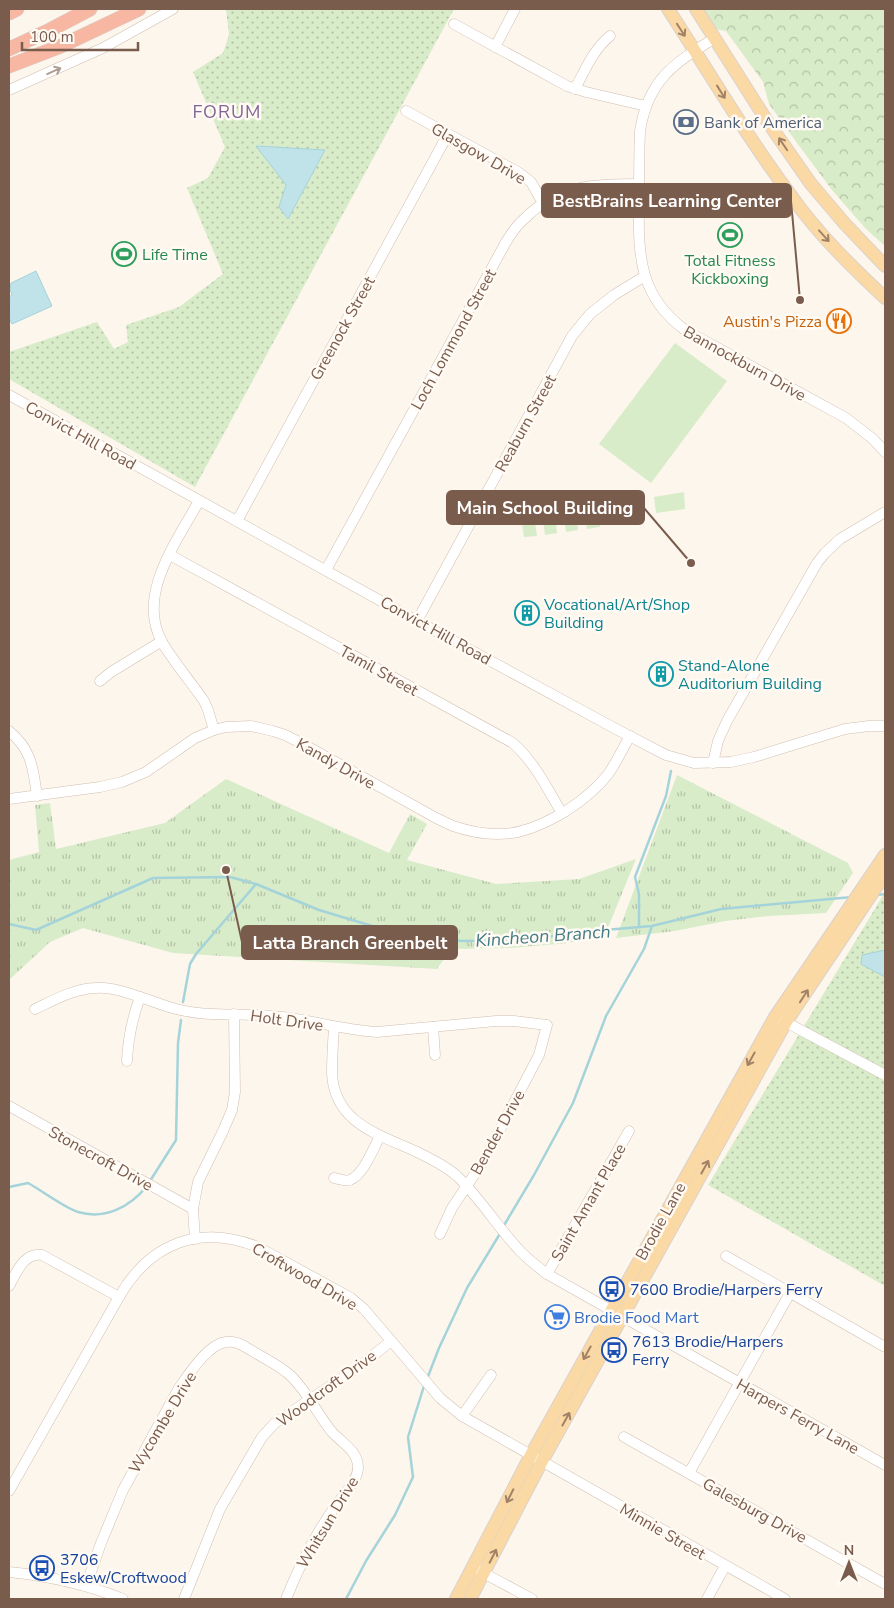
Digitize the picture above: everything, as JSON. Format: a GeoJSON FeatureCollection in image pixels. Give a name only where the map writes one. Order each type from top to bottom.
{"type":"FeatureCollection","features":[{"type":"Feature","properties":{"kind":"highway"},"geometry":{"type":"LineString","coordinates":[[9,13],[17,9]]}},
{"type":"Feature","properties":{"kind":"highway"},"geometry":{"type":"LineString","coordinates":[[9,49],[90,9]]}},
{"type":"Feature","properties":{"kind":"highway"},"geometry":{"type":"LineString","coordinates":[[9,66],[61,46],[139,9]]}},
{"type":"Feature","properties":{"kind":"main road"},"geometry":{"type":"LineString","coordinates":[[668,9],[792,198],[825,237],[885,298]]}},
{"type":"Feature","properties":{"kind":"main road"},"geometry":{"type":"LineString","coordinates":[[696,9],[767,121],[811,184],[845,224],[885,266]]}},
{"type":"Feature","properties":{"kind":"main road"},"geometry":{"type":"LineString","coordinates":[[792,198],[811,184]]}},
{"type":"Feature","properties":{"kind":"main road","name":"Brodie Lane"},"geometry":{"type":"LineString","coordinates":[[456,1599],[478,1570],[610,1310],[781,1020],[849,917],[885,855]]}},
{"type":"Feature","properties":{"kind":"main road","name":"Brodie Lane"},"geometry":{"type":"LineString","coordinates":[[849,917],[885,874]]}},
{"type":"Feature","properties":{"kind":"main road","name":"Brodie Lane"},"geometry":{"type":"LineString","coordinates":[[536,1458],[622,1317],[781,1020]]}},
{"type":"Feature","properties":{"kind":"main road","name":"Brodie Lane"},"geometry":{"type":"LineString","coordinates":[[470,1599],[478,1570]]}},
{"type":"Feature","properties":{"kind":"street"},"geometry":{"type":"LineString","coordinates":[[9,90],[103,48],[173,9]]}},
{"type":"Feature","properties":{"kind":"street"},"geometry":{"type":"LineString","coordinates":[[494,47],[515,9]]}},
{"type":"Feature","properties":{"kind":"street"},"geometry":{"type":"LineString","coordinates":[[454,24],[575,89],[646,106]]}},
{"type":"Feature","properties":{"kind":"street"},"geometry":{"type":"LineString","coordinates":[[575,89],[602,42],[610,36]]}},
{"type":"Feature","properties":{"kind":"street","name":"Bannockburn Drive"},"geometry":{"type":"LineString","coordinates":[[715,38],[682,59],[662,77],[646,106],[640,131],[640,246],[645,276],[650,289],[659,305],[674,322],[846,418],[873,439],[885,452]]}},
{"type":"Feature","properties":{"kind":"street","name":"Glasgow Drive"},"geometry":{"type":"LineString","coordinates":[[406,111],[518,172],[531,182],[544,203]]}},
{"type":"Feature","properties":{"kind":"street","name":"Greenock Street"},"geometry":{"type":"LineString","coordinates":[[237,521],[448,134]]}},
{"type":"Feature","properties":{"kind":"street","name":"Loch Lommond Street"},"geometry":{"type":"LineString","coordinates":[[326,570],[506,242],[522,220],[544,203],[569,191],[592,185],[639,184]]}},
{"type":"Feature","properties":{"kind":"street","name":"Reaburn Street"},"geometry":{"type":"LineString","coordinates":[[418,621],[572,336],[590,314],[614,294],[645,276]]}},
{"type":"Feature","properties":{"kind":"street","name":"Convict Hill Road"},"geometry":{"type":"LineString","coordinates":[[9,395],[199,501],[666,755],[694,762],[731,762],[747,759],[845,729],[885,726]]}},
{"type":"Feature","properties":{"kind":"street"},"geometry":{"type":"LineString","coordinates":[[199,501],[157,581],[154,600],[155,623],[162,642],[204,701],[214,730]]}},
{"type":"Feature","properties":{"kind":"street"},"geometry":{"type":"LineString","coordinates":[[713,763],[718,741],[727,721],[817,563],[840,539],[885,512]]}},
{"type":"Feature","properties":{"kind":"street","name":"Tamil Street"},"geometry":{"type":"LineString","coordinates":[[170,555],[513,743],[526,754],[536,767],[562,813]]}},
{"type":"Feature","properties":{"kind":"street"},"geometry":{"type":"LineString","coordinates":[[100,681],[110,672],[162,642]]}},
{"type":"Feature","properties":{"kind":"street","name":"Kandy Drive"},"geometry":{"type":"LineString","coordinates":[[9,800],[122,782],[146,772],[195,738],[226,727],[251,726],[285,735],[436,818],[468,831],[492,834],[516,833],[548,822],[579,803],[609,773],[630,736]]}},
{"type":"Feature","properties":{"kind":"street"},"geometry":{"type":"LineString","coordinates":[[9,731],[26,750],[33,766],[36,796]]}},
{"type":"Feature","properties":{"kind":"street","name":"Holt Drive"},"geometry":{"type":"LineString","coordinates":[[35,1009],[67,993],[98,987],[193,1012],[284,1017],[334,1027],[377,1032],[496,1020],[514,1020],[547,1025]]}},
{"type":"Feature","properties":{"kind":"street"},"geometry":{"type":"LineString","coordinates":[[127,1061],[131,1022],[140,997]]}},
{"type":"Feature","properties":{"kind":"street"},"geometry":{"type":"LineString","coordinates":[[195,1238],[193,1209],[198,1182],[232,1110],[234,1092],[234,1014]]}},
{"type":"Feature","properties":{"kind":"street"},"geometry":{"type":"LineString","coordinates":[[781,1020],[885,1075]]}},
{"type":"Feature","properties":{"kind":"street","name":"Bender Drive"},"geometry":{"type":"LineString","coordinates":[[440,1234],[452,1208],[484,1160],[538,1055],[547,1025]]}},
{"type":"Feature","properties":{"kind":"street","name":"Harpers Ferry Lane"},"geometry":{"type":"LineString","coordinates":[[334,1027],[332,1074],[338,1098],[352,1119],[364,1128],[441,1164],[456,1175],[478,1197],[496,1222],[532,1262],[548,1274],[885,1465]]}},
{"type":"Feature","properties":{"kind":"street"},"geometry":{"type":"LineString","coordinates":[[433,1027],[435,1056]]}},
{"type":"Feature","properties":{"kind":"street","name":"Stonecroft Drive"},"geometry":{"type":"LineString","coordinates":[[9,1106],[193,1209]]}},
{"type":"Feature","properties":{"kind":"street","name":"Saint Amant Place"},"geometry":{"type":"LineString","coordinates":[[548,1274],[629,1130]]}},
{"type":"Feature","properties":{"kind":"street"},"geometry":{"type":"LineString","coordinates":[[334,1178],[344,1181],[351,1180],[361,1172],[380,1136]]}},
{"type":"Feature","properties":{"kind":"street","name":"Croftwood Drive"},"geometry":{"type":"LineString","coordinates":[[9,1491],[127,1283],[148,1261],[161,1251],[195,1238],[215,1237],[244,1241],[351,1298],[364,1309],[440,1398],[462,1416],[536,1458]]}},
{"type":"Feature","properties":{"kind":"street"},"geometry":{"type":"LineString","coordinates":[[9,1286],[23,1261],[28,1256],[36,1254],[42,1255],[119,1297]]}},
{"type":"Feature","properties":{"kind":"street"},"geometry":{"type":"LineString","coordinates":[[726,1256],[885,1347]]}},
{"type":"Feature","properties":{"kind":"street"},"geometry":{"type":"LineString","coordinates":[[689,1473],[790,1293]]}},
{"type":"Feature","properties":{"kind":"street","name":"Wycombe Drive"},"geometry":{"type":"LineString","coordinates":[[86,1586],[101,1543],[131,1474],[179,1388],[211,1348],[228,1341],[237,1343],[281,1368],[292,1377],[310,1400]]}},
{"type":"Feature","properties":{"kind":"street","name":"Woodcroft Drive"},"geometry":{"type":"LineString","coordinates":[[184,1599],[220,1509],[262,1437],[275,1424],[360,1366],[391,1341]]}},
{"type":"Feature","properties":{"kind":"street"},"geometry":{"type":"LineString","coordinates":[[462,1416],[491,1376]]}},
{"type":"Feature","properties":{"kind":"street","name":"Whitsun Drive"},"geometry":{"type":"LineString","coordinates":[[286,1599],[301,1562],[358,1472],[355,1456],[332,1431],[310,1400]]}},
{"type":"Feature","properties":{"kind":"street","name":"Galesburg Drive"},"geometry":{"type":"LineString","coordinates":[[624,1437],[885,1584]]}},
{"type":"Feature","properties":{"kind":"street","name":"Minnie Street"},"geometry":{"type":"LineString","coordinates":[[536,1458],[785,1599]]}},
{"type":"Feature","properties":{"kind":"street"},"geometry":{"type":"LineString","coordinates":[[707,1599],[725,1566]]}},
{"type":"Feature","properties":{"kind":"street"},"geometry":{"type":"LineString","coordinates":[[478,1570],[532,1599]]}},
{"type":"Feature","properties":{"kind":"street"},"geometry":{"type":"LineString","coordinates":[[9,1572],[56,1578],[123,1599]]}},
{"type":"Feature","properties":{"kind":"green space"},"geometry":{"type":"Polygon","coordinates":[[[226,9],[454,9],[195,487],[9,379],[9,352],[97,322],[114,349],[128,342],[126,325],[179,307],[223,274],[187,188],[208,178],[225,147],[193,72],[223,53],[229,35],[226,9]]]}},
{"type":"Feature","properties":{"kind":"green space"},"geometry":{"type":"Polygon","coordinates":[[[697,9],[885,9],[885,246],[866,229],[832,190],[797,143],[769,104],[763,82],[726,31],[708,28],[697,9]]]}},
{"type":"Feature","properties":{"kind":"green space"},"geometry":{"type":"Polygon","coordinates":[[[675,343],[727,381],[651,483],[599,444],[675,343]]]}},
{"type":"Feature","properties":{"kind":"green space"},"geometry":{"type":"Polygon","coordinates":[[[684,492],[685,509],[656,513],[654,497],[684,492]]]}},
{"type":"Feature","properties":{"kind":"green space"},"geometry":{"type":"Polygon","coordinates":[[[596,500],[600,527],[587,529],[583,502],[596,500]]]}},
{"type":"Feature","properties":{"kind":"green space"},"geometry":{"type":"Polygon","coordinates":[[[575,503],[578,530],[566,532],[562,504],[575,503]]]}},
{"type":"Feature","properties":{"kind":"green space"},"geometry":{"type":"Polygon","coordinates":[[[554,506],[557,533],[545,535],[541,507],[554,506]]]}},
{"type":"Feature","properties":{"kind":"green space"},"geometry":{"type":"Polygon","coordinates":[[[533,508],[537,536],[524,537],[520,510],[533,508]]]}},
{"type":"Feature","properties":{"kind":"green space"},"geometry":{"type":"Polygon","coordinates":[[[677,775],[848,863],[853,873],[826,913],[769,916],[725,921],[675,931],[616,938],[677,775]]]}},
{"type":"Feature","properties":{"kind":"green space"},"geometry":{"type":"Polygon","coordinates":[[[226,779],[389,853],[410,814],[427,824],[407,860],[496,884],[579,879],[636,859],[605,935],[568,943],[511,948],[451,949],[437,969],[173,953],[83,928],[50,942],[9,980],[9,860],[39,852],[35,805],[50,803],[56,849],[165,823],[226,779]]]}},
{"type":"Feature","properties":{"kind":"green space"},"geometry":{"type":"Polygon","coordinates":[[[885,892],[885,1286],[708,1185],[885,892]]]}},
{"type":"Feature","properties":{"kind":"water"},"geometry":{"type":"Polygon","coordinates":[[[256,146],[325,150],[288,219],[279,207],[286,185],[256,146]]]}},
{"type":"Feature","properties":{"kind":"water"},"geometry":{"type":"Polygon","coordinates":[[[36,271],[52,306],[12,324],[9,318],[9,297],[12,295],[11,283],[36,271]]]}},
{"type":"Feature","properties":{"kind":"water"},"geometry":{"type":"Polygon","coordinates":[[[885,950],[885,977],[861,964],[862,955],[885,950]]]}},
{"type":"Feature","properties":{"kind":"waterway"},"geometry":{"type":"LineString","coordinates":[[639,927],[639,894],[635,877],[666,796],[671,771]]}},
{"type":"Feature","properties":{"kind":"waterway","name":"Kincheon Branch"},"geometry":{"type":"LineString","coordinates":[[9,924],[36,930],[153,878],[230,877],[256,884],[319,910],[412,938],[464,941],[527,940],[581,932],[652,926],[721,909],[852,897]]}},
{"type":"Feature","properties":{"kind":"waterway"},"geometry":{"type":"LineString","coordinates":[[183,1002],[190,964],[196,954],[256,884]]}},
{"type":"Feature","properties":{"kind":"waterway","name":"Kincheon Branch"},"geometry":{"type":"LineString","coordinates":[[877,895],[885,894]]}},
{"type":"Feature","properties":{"kind":"waterway"},"geometry":{"type":"LineString","coordinates":[[503,1227],[573,1103],[606,1016],[644,949],[652,926]]}},
{"type":"Feature","properties":{"kind":"waterway"},"geometry":{"type":"LineString","coordinates":[[150,1181],[176,1140],[178,1043],[181,1020]]}},
{"type":"Feature","properties":{"kind":"waterway"},"geometry":{"type":"LineString","coordinates":[[9,1187],[28,1183],[73,1210],[88,1214],[98,1214],[107,1213],[125,1206],[147,1186]]}},
{"type":"Feature","properties":{"kind":"waterway"},"geometry":{"type":"LineString","coordinates":[[427,1379],[467,1288],[501,1232]]}},
{"type":"Feature","properties":{"kind":"waterway"},"geometry":{"type":"LineString","coordinates":[[346,1599],[366,1561],[395,1515],[413,1477],[408,1437],[424,1386]]}},
{"type":"Feature","properties":{"kind":"place","name":"Bank of America"},"geometry":{"type":"Point","coordinates":[686,122]}},
{"type":"Feature","properties":{"kind":"place","name":"Total Fitness Kickboxing"},"geometry":{"type":"Point","coordinates":[730,235]}},
{"type":"Feature","properties":{"kind":"place","name":"Life Time"},"geometry":{"type":"Point","coordinates":[124,254]}},
{"type":"Feature","properties":{"kind":"place","name":"BestBrains Learning Center"},"geometry":{"type":"Point","coordinates":[800,300]}},
{"type":"Feature","properties":{"kind":"place","name":"Austin's Pizza"},"geometry":{"type":"Point","coordinates":[839,321]}},
{"type":"Feature","properties":{"kind":"place","name":"Main School Building"},"geometry":{"type":"Point","coordinates":[691,563]}},
{"type":"Feature","properties":{"kind":"place","name":"Vocational/Art/Shop Building"},"geometry":{"type":"Point","coordinates":[527,613]}},
{"type":"Feature","properties":{"kind":"place","name":"Stand-Alone Auditorium Building"},"geometry":{"type":"Point","coordinates":[661,674]}},
{"type":"Feature","properties":{"kind":"place","name":"Latta Branch Greenbelt"},"geometry":{"type":"Point","coordinates":[226,870]}},
{"type":"Feature","properties":{"kind":"place","name":"7600 Brodie/Harpers Ferry"},"geometry":{"type":"Point","coordinates":[612,1289]}},
{"type":"Feature","properties":{"kind":"place","name":"Brodie Food Mart"},"geometry":{"type":"Point","coordinates":[557,1317]}},
{"type":"Feature","properties":{"kind":"place","name":"7613 Brodie/Harpers Ferry"},"geometry":{"type":"Point","coordinates":[614,1350]}},
{"type":"Feature","properties":{"kind":"place","name":"3706 Eskew/Croftwood"},"geometry":{"type":"Point","coordinates":[42,1568]}},
{"type":"Feature","properties":{"kind":"district","name":"FORUM"},"geometry":{"type":"Point","coordinates":[227,112]}}]}
